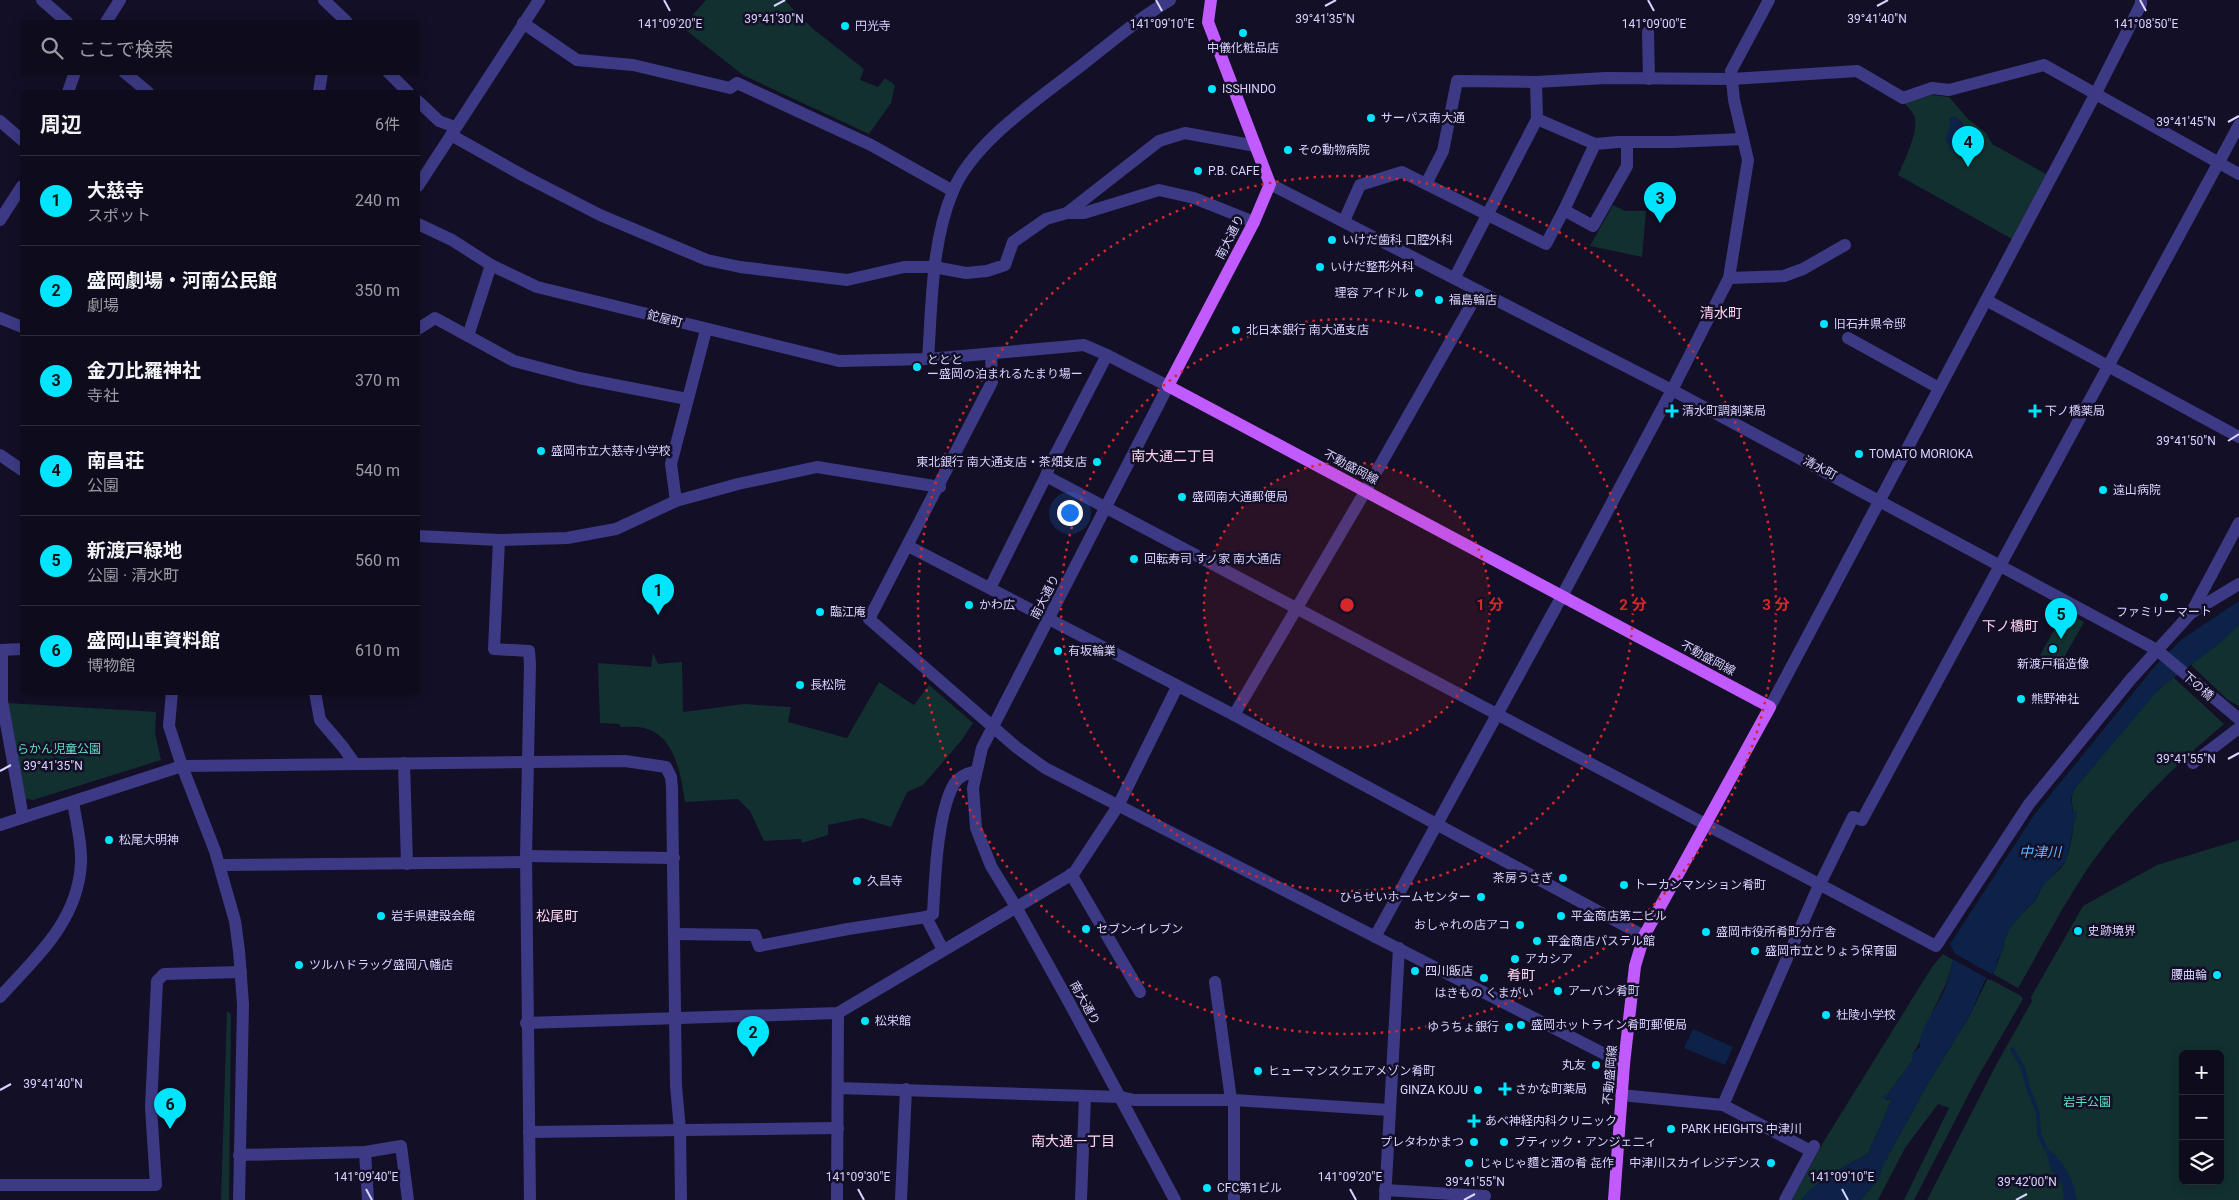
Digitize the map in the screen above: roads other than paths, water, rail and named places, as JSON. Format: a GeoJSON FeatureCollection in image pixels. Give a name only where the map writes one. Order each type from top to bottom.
{"type":"FeatureCollection","features":[{"type":"Feature","properties":{"kind":"main road"},"geometry":{"type":"LineString","coordinates":[[1211,0],[1208,22],[1270,184]]}},
{"type":"Feature","properties":{"kind":"main road","name":"南大通り"},"geometry":{"type":"LineString","coordinates":[[1168,386],[1254,222],[1270,184]]}},
{"type":"Feature","properties":{"kind":"main road","name":"不動盛岡線"},"geometry":{"type":"LineString","coordinates":[[1168,386],[1770,707],[1644,936],[1635,966],[1624,1064],[1614,1200]]}},
{"type":"Feature","properties":{"kind":"street"},"geometry":{"type":"LineString","coordinates":[[42,0],[65,20]]}},
{"type":"Feature","properties":{"kind":"street"},"geometry":{"type":"LineString","coordinates":[[107,20],[120,0]]}},
{"type":"Feature","properties":{"kind":"street"},"geometry":{"type":"LineString","coordinates":[[324,0],[345,20]]}},
{"type":"Feature","properties":{"kind":"street"},"geometry":{"type":"LineString","coordinates":[[420,183],[539,0]]}},
{"type":"Feature","properties":{"kind":"street"},"geometry":{"type":"LineString","coordinates":[[928,359],[934,267],[941,232],[953,191],[968,165],[984,146],[1058,83],[1157,4],[1170,0]]}},
{"type":"Feature","properties":{"kind":"street"},"geometry":{"type":"LineString","coordinates":[[1375,936],[1438,825],[1562,596],[1672,390],[1729,278],[1748,160],[1734,100],[1732,71],[1769,0]]}},
{"type":"Feature","properties":{"kind":"street"},"geometry":{"type":"LineString","coordinates":[[1770,707],[2129,30],[2141,0]]}},
{"type":"Feature","properties":{"kind":"street"},"geometry":{"type":"LineString","coordinates":[[523,23],[577,60],[633,65],[730,88],[737,83],[871,145],[953,191]]}},
{"type":"Feature","properties":{"kind":"street"},"geometry":{"type":"LineString","coordinates":[[1648,32],[1648,79]]}},
{"type":"Feature","properties":{"kind":"street"},"geometry":{"type":"LineString","coordinates":[[1426,184],[1443,151],[1457,81],[1536,82],[1606,78],[1732,79],[1857,71],[1903,98],[1932,88],[1949,90],[2044,65],[2096,92],[2239,174]]}},
{"type":"Feature","properties":{"kind":"street"},"geometry":{"type":"LineString","coordinates":[[69,90],[74,75]]}},
{"type":"Feature","properties":{"kind":"street"},"geometry":{"type":"LineString","coordinates":[[128,75],[146,90]]}},
{"type":"Feature","properties":{"kind":"street"},"geometry":{"type":"LineString","coordinates":[[319,90],[322,75]]}},
{"type":"Feature","properties":{"kind":"street"},"geometry":{"type":"LineString","coordinates":[[391,75],[406,90]]}},
{"type":"Feature","properties":{"kind":"street"},"geometry":{"type":"LineString","coordinates":[[1455,277],[1536,119],[1536,82]]}},
{"type":"Feature","properties":{"kind":"street"},"geometry":{"type":"LineString","coordinates":[[420,103],[453,131],[524,176],[600,215],[707,260],[740,267],[847,280],[904,267],[934,267],[966,272],[987,271],[1005,265],[1013,242],[1046,219],[1067,212],[1159,141],[1185,133],[1256,146]]}},
{"type":"Feature","properties":{"kind":"street"},"geometry":{"type":"LineString","coordinates":[[1536,119],[1596,144],[1743,139]]}},
{"type":"Feature","properties":{"kind":"street"},"geometry":{"type":"LineString","coordinates":[[0,121],[20,138]]}},
{"type":"Feature","properties":{"kind":"street"},"geometry":{"type":"LineString","coordinates":[[1723,1105],[1819,884],[1853,817],[1862,820],[2239,125]]}},
{"type":"Feature","properties":{"kind":"street"},"geometry":{"type":"LineString","coordinates":[[1564,210],[1593,226],[1627,166],[1627,142]]}},
{"type":"Feature","properties":{"kind":"street"},"geometry":{"type":"LineString","coordinates":[[1344,221],[1360,185],[1402,172],[1546,244],[1596,144]]}},
{"type":"Feature","properties":{"kind":"street","name":"清水町"},"geometry":{"type":"LineString","coordinates":[[1270,184],[1455,277],[1672,390],[1880,500],[2000,568],[2160,653]]}},
{"type":"Feature","properties":{"kind":"street"},"geometry":{"type":"LineString","coordinates":[[0,220],[20,189]]}},
{"type":"Feature","properties":{"kind":"street"},"geometry":{"type":"LineString","coordinates":[[1067,212],[1084,213],[1159,190],[1194,198],[1254,222]]}},
{"type":"Feature","properties":{"kind":"street","name":"鉈屋町"},"geometry":{"type":"LineString","coordinates":[[420,225],[452,240],[491,265],[537,287],[706,330],[839,361],[928,359],[1084,345],[1168,386]]}},
{"type":"Feature","properties":{"kind":"street"},"geometry":{"type":"LineString","coordinates":[[1729,278],[1784,276],[1803,269],[1845,244]]}},
{"type":"Feature","properties":{"kind":"street"},"geometry":{"type":"LineString","coordinates":[[468,336],[491,265]]}},
{"type":"Feature","properties":{"kind":"street"},"geometry":{"type":"LineString","coordinates":[[1234,715],[1366,490],[1479,291]]}},
{"type":"Feature","properties":{"kind":"street"},"geometry":{"type":"LineString","coordinates":[[1986,300],[2239,437]]}},
{"type":"Feature","properties":{"kind":"street"},"geometry":{"type":"LineString","coordinates":[[0,318],[20,325]]}},
{"type":"Feature","properties":{"kind":"street"},"geometry":{"type":"LineString","coordinates":[[420,326],[435,318],[514,361],[579,378],[687,398]]}},
{"type":"Feature","properties":{"kind":"street"},"geometry":{"type":"LineString","coordinates":[[676,501],[671,464],[706,330]]}},
{"type":"Feature","properties":{"kind":"street"},"geometry":{"type":"LineString","coordinates":[[1848,338],[1939,388]]}},
{"type":"Feature","properties":{"kind":"street"},"geometry":{"type":"LineString","coordinates":[[991,354],[992,382],[940,487],[869,619],[1016,747],[1045,768],[1624,1064]]}},
{"type":"Feature","properties":{"kind":"street"},"geometry":{"type":"LineString","coordinates":[[990,588],[1049,467],[1107,355]]}},
{"type":"Feature","properties":{"kind":"street","name":"南大通り"},"geometry":{"type":"LineString","coordinates":[[1168,386],[995,727],[982,748],[973,788],[976,828],[991,866],[1016,907],[1121,1097],[1175,1200]]}},
{"type":"Feature","properties":{"kind":"street"},"geometry":{"type":"LineString","coordinates":[[0,454],[20,469]]}},
{"type":"Feature","properties":{"kind":"street"},"geometry":{"type":"LineString","coordinates":[[420,536],[499,540],[567,538],[616,529],[676,501],[738,484],[818,466],[940,487]]}},
{"type":"Feature","properties":{"kind":"street"},"geometry":{"type":"LineString","coordinates":[[1046,476],[1936,946],[2029,804],[2132,679],[2160,653],[2191,613],[2239,523]]}},
{"type":"Feature","properties":{"kind":"street"},"geometry":{"type":"LineString","coordinates":[[499,540],[494,649],[529,650],[526,1023],[530,1200]]}},
{"type":"Feature","properties":{"kind":"street"},"geometry":{"type":"LineString","coordinates":[[908,546],[1234,715],[1644,936]]}},
{"type":"Feature","properties":{"kind":"street"},"geometry":{"type":"LineString","coordinates":[[2191,613],[2239,584]]}},
{"type":"Feature","properties":{"kind":"street"},"geometry":{"type":"LineString","coordinates":[[20,649],[1,650],[5,743],[23,818]]}},
{"type":"Feature","properties":{"kind":"street","name":"下の橋"},"geometry":{"type":"LineString","coordinates":[[2160,653],[2237,721]]}},
{"type":"Feature","properties":{"kind":"street"},"geometry":{"type":"LineString","coordinates":[[526,1023],[838,1013],[1071,874],[1118,806],[1177,687]]}},
{"type":"Feature","properties":{"kind":"street"},"geometry":{"type":"LineString","coordinates":[[172,695],[169,726],[182,766],[220,865],[234,920],[241,972],[243,1004],[239,1200]]}},
{"type":"Feature","properties":{"kind":"street"},"geometry":{"type":"LineString","coordinates":[[316,695],[320,720],[344,747],[355,764]]}},
{"type":"Feature","properties":{"kind":"street"},"geometry":{"type":"LineString","coordinates":[[2193,763],[2237,721]]}},
{"type":"Feature","properties":{"kind":"street"},"geometry":{"type":"LineString","coordinates":[[0,825],[182,766],[625,761],[666,767],[671,777],[672,788],[676,1086],[680,1130],[681,1200]]}},
{"type":"Feature","properties":{"kind":"street"},"geometry":{"type":"LineString","coordinates":[[404,763],[407,864]]}},
{"type":"Feature","properties":{"kind":"street"},"geometry":{"type":"LineString","coordinates":[[675,934],[755,935],[759,946],[848,928],[933,914],[942,826],[948,798],[954,783],[964,774],[976,771]]}},
{"type":"Feature","properties":{"kind":"street"},"geometry":{"type":"LineString","coordinates":[[0,996],[51,939],[70,911],[78,888],[81,861],[73,802]]}},
{"type":"Feature","properties":{"kind":"street"},"geometry":{"type":"LineString","coordinates":[[220,865],[407,864],[526,859],[674,858]]}},
{"type":"Feature","properties":{"kind":"street"},"geometry":{"type":"LineString","coordinates":[[1071,874],[1140,992]]}},
{"type":"Feature","properties":{"kind":"street"},"geometry":{"type":"LineString","coordinates":[[926,916],[943,950]]}},
{"type":"Feature","properties":{"kind":"street"},"geometry":{"type":"LineString","coordinates":[[1400,948],[1385,1195],[1485,1196]]}},
{"type":"Feature","properties":{"kind":"street"},"geometry":{"type":"LineString","coordinates":[[0,1185],[156,1185],[151,1107],[157,981],[164,974],[241,972]]}},
{"type":"Feature","properties":{"kind":"street"},"geometry":{"type":"LineString","coordinates":[[1215,982],[1232,1100],[1234,1200]]}},
{"type":"Feature","properties":{"kind":"street"},"geometry":{"type":"LineString","coordinates":[[836,1200],[838,1013]]}},
{"type":"Feature","properties":{"kind":"street"},"geometry":{"type":"LineString","coordinates":[[838,1088],[1121,1097],[1134,1100],[1232,1100],[1389,1110]]}},
{"type":"Feature","properties":{"kind":"street"},"geometry":{"type":"LineString","coordinates":[[901,1200],[906,1089]]}},
{"type":"Feature","properties":{"kind":"street"},"geometry":{"type":"LineString","coordinates":[[1622,1095],[1723,1105],[1813,1149],[1785,1200]]}},
{"type":"Feature","properties":{"kind":"street"},"geometry":{"type":"LineString","coordinates":[[1081,1200],[1085,1097]]}},
{"type":"Feature","properties":{"kind":"street"},"geometry":{"type":"LineString","coordinates":[[528,1132],[838,1128]]}},
{"type":"Feature","properties":{"kind":"street"},"geometry":{"type":"LineString","coordinates":[[240,1156],[365,1152],[401,1146],[408,1200]]}},
{"type":"Feature","properties":{"kind":"street"},"geometry":{"type":"LineString","coordinates":[[365,1152],[368,1200]]}},
{"type":"Feature","properties":{"kind":"water"},"geometry":{"type":"Polygon","coordinates":[[[1955,116],[1965,126],[1971,141],[1970,150],[1964,153],[1953,151],[1945,139],[1950,126],[1949,118],[1955,116]]]}},
{"type":"Feature","properties":{"kind":"water","name":"中津川"},"geometry":{"type":"Polygon","coordinates":[[[2239,601],[2239,625],[2219,644],[2161,687],[2075,788],[2071,798],[2073,813],[2077,811],[2066,861],[2041,888],[2034,903],[2027,908],[2011,927],[2004,941],[2003,951],[1997,960],[1996,970],[1985,980],[1969,1017],[1927,1085],[1883,1165],[1878,1179],[1861,1200],[1802,1200],[1814,1186],[1868,1154],[1892,1099],[1881,1098],[1888,1094],[1912,1061],[1912,1054],[1920,1047],[1922,1033],[1946,986],[1954,952],[1950,944],[2034,815],[2155,666],[2182,639],[2239,601]]]}},
{"type":"Feature","properties":{"kind":"water"},"geometry":{"type":"Polygon","coordinates":[[[1693,1029],[1733,1047],[1725,1065],[1684,1048],[1693,1029]]]}},
{"type":"Feature","properties":{"kind":"water"},"geometry":{"type":"Polygon","coordinates":[[[2045,1147],[2057,1157],[2067,1170],[2077,1200],[2064,1200],[2062,1185],[2051,1170],[2045,1147]]]}},
{"type":"Feature","properties":{"kind":"waterway"},"geometry":{"type":"LineString","coordinates":[[2012,1049],[2023,1068],[2028,1088],[2038,1113],[2039,1134],[2045,1147]]}},
{"type":"Feature","properties":{"kind":"place","name":"円光寺"},"geometry":{"type":"Point","coordinates":[845,26]}},
{"type":"Feature","properties":{"kind":"place","name":"中儀化粧品店"},"geometry":{"type":"Point","coordinates":[1243,33]}},
{"type":"Feature","properties":{"kind":"place","name":"ISSHINDO"},"geometry":{"type":"Point","coordinates":[1212,89]}},
{"type":"Feature","properties":{"kind":"place","name":"サーパス南大通"},"geometry":{"type":"Point","coordinates":[1371,118]}},
{"type":"Feature","properties":{"kind":"place","name":"その動物病院"},"geometry":{"type":"Point","coordinates":[1288,150]}},
{"type":"Feature","properties":{"kind":"place","name":"南昌荘"},"geometry":{"type":"Point","coordinates":[1968,167]}},
{"type":"Feature","properties":{"kind":"place","name":"P.B. CAFE"},"geometry":{"type":"Point","coordinates":[1198,171]}},
{"type":"Feature","properties":{"kind":"place","name":"金刀比羅神社"},"geometry":{"type":"Point","coordinates":[1660,223]}},
{"type":"Feature","properties":{"kind":"place","name":"いけだ歯科 口腔外科"},"geometry":{"type":"Point","coordinates":[1332,240]}},
{"type":"Feature","properties":{"kind":"place","name":"いけだ整形外科"},"geometry":{"type":"Point","coordinates":[1320,267]}},
{"type":"Feature","properties":{"kind":"place","name":"理容 アイドル"},"geometry":{"type":"Point","coordinates":[1419,293]}},
{"type":"Feature","properties":{"kind":"place","name":"福島輪店"},"geometry":{"type":"Point","coordinates":[1439,300]}},
{"type":"Feature","properties":{"kind":"place","name":"旧石井県令邸"},"geometry":{"type":"Point","coordinates":[1824,324]}},
{"type":"Feature","properties":{"kind":"place","name":"北日本銀行 南大通支店"},"geometry":{"type":"Point","coordinates":[1236,330]}},
{"type":"Feature","properties":{"kind":"place","name":"ととと ー盛岡の泊まれるたまり場ー"},"geometry":{"type":"Point","coordinates":[917,367]}},
{"type":"Feature","properties":{"kind":"place","name":"清水町調剤薬局"},"geometry":{"type":"Point","coordinates":[1672,411]}},
{"type":"Feature","properties":{"kind":"place","name":"下ノ橋薬局"},"geometry":{"type":"Point","coordinates":[2035,411]}},
{"type":"Feature","properties":{"kind":"place","name":"盛岡市立大慈寺小学校"},"geometry":{"type":"Point","coordinates":[541,451]}},
{"type":"Feature","properties":{"kind":"place","name":"TOMATO MORIOKA"},"geometry":{"type":"Point","coordinates":[1859,454]}},
{"type":"Feature","properties":{"kind":"place","name":"東北銀行 南大通支店・茶畑支店"},"geometry":{"type":"Point","coordinates":[1097,462]}},
{"type":"Feature","properties":{"kind":"place","name":"遠山病院"},"geometry":{"type":"Point","coordinates":[2103,490]}},
{"type":"Feature","properties":{"kind":"place","name":"盛岡南大通郵便局"},"geometry":{"type":"Point","coordinates":[1182,497]}},
{"type":"Feature","properties":{"kind":"place","name":"回転寿司 すノ家 南大通店"},"geometry":{"type":"Point","coordinates":[1134,559]}},
{"type":"Feature","properties":{"kind":"place","name":"ファミリーマート"},"geometry":{"type":"Point","coordinates":[2164,597]}},
{"type":"Feature","properties":{"kind":"place","name":"かわ広"},"geometry":{"type":"Point","coordinates":[969,605]}},
{"type":"Feature","properties":{"kind":"place","name":"臨江庵"},"geometry":{"type":"Point","coordinates":[820,612]}},
{"type":"Feature","properties":{"kind":"place","name":"大慈寺"},"geometry":{"type":"Point","coordinates":[658,615]}},
{"type":"Feature","properties":{"kind":"place","name":"新渡戸緑地"},"geometry":{"type":"Point","coordinates":[2061,639]}},
{"type":"Feature","properties":{"kind":"place","name":"新渡戸稲造像"},"geometry":{"type":"Point","coordinates":[2053,649]}},
{"type":"Feature","properties":{"kind":"place","name":"有坂輪業"},"geometry":{"type":"Point","coordinates":[1058,651]}},
{"type":"Feature","properties":{"kind":"place","name":"長松院"},"geometry":{"type":"Point","coordinates":[800,685]}},
{"type":"Feature","properties":{"kind":"place","name":"熊野神社"},"geometry":{"type":"Point","coordinates":[2021,699]}},
{"type":"Feature","properties":{"kind":"place","name":"松尾大明神"},"geometry":{"type":"Point","coordinates":[109,840]}},
{"type":"Feature","properties":{"kind":"place","name":"茶房うさぎ"},"geometry":{"type":"Point","coordinates":[1563,878]}},
{"type":"Feature","properties":{"kind":"place","name":"久昌寺"},"geometry":{"type":"Point","coordinates":[857,881]}},
{"type":"Feature","properties":{"kind":"place","name":"トーカンマンション肴町"},"geometry":{"type":"Point","coordinates":[1624,885]}},
{"type":"Feature","properties":{"kind":"place","name":"ひらせいホームセンター"},"geometry":{"type":"Point","coordinates":[1481,897]}},
{"type":"Feature","properties":{"kind":"place","name":"岩手県建設会館"},"geometry":{"type":"Point","coordinates":[381,916]}},
{"type":"Feature","properties":{"kind":"place","name":"平金商店第二ビル"},"geometry":{"type":"Point","coordinates":[1561,916]}},
{"type":"Feature","properties":{"kind":"place","name":"おしゃれの店アコ"},"geometry":{"type":"Point","coordinates":[1520,925]}},
{"type":"Feature","properties":{"kind":"place","name":"セブン-イレブン"},"geometry":{"type":"Point","coordinates":[1086,929]}},
{"type":"Feature","properties":{"kind":"place","name":"史跡境界"},"geometry":{"type":"Point","coordinates":[2078,931]}},
{"type":"Feature","properties":{"kind":"place","name":"盛岡市役所肴町分庁舎"},"geometry":{"type":"Point","coordinates":[1706,932]}},
{"type":"Feature","properties":{"kind":"place","name":"平金商店パステル館"},"geometry":{"type":"Point","coordinates":[1537,941]}},
{"type":"Feature","properties":{"kind":"place","name":"盛岡市立とりょう保育園"},"geometry":{"type":"Point","coordinates":[1755,951]}},
{"type":"Feature","properties":{"kind":"place","name":"アカシア"},"geometry":{"type":"Point","coordinates":[1515,959]}},
{"type":"Feature","properties":{"kind":"place","name":"ツルハドラッグ盛岡八幡店"},"geometry":{"type":"Point","coordinates":[299,965]}},
{"type":"Feature","properties":{"kind":"place","name":"四川飯店"},"geometry":{"type":"Point","coordinates":[1415,971]}},
{"type":"Feature","properties":{"kind":"place","name":"腰曲輪"},"geometry":{"type":"Point","coordinates":[2217,975]}},
{"type":"Feature","properties":{"kind":"place","name":"はきもの くまがい"},"geometry":{"type":"Point","coordinates":[1484,978]}},
{"type":"Feature","properties":{"kind":"place","name":"アーバン肴町"},"geometry":{"type":"Point","coordinates":[1558,991]}},
{"type":"Feature","properties":{"kind":"place","name":"杜陵小学校"},"geometry":{"type":"Point","coordinates":[1826,1015]}},
{"type":"Feature","properties":{"kind":"place","name":"松栄館"},"geometry":{"type":"Point","coordinates":[865,1021]}},
{"type":"Feature","properties":{"kind":"place","name":"盛岡ホットライン肴町郵便局"},"geometry":{"type":"Point","coordinates":[1521,1025]}},
{"type":"Feature","properties":{"kind":"place","name":"ゆうちょ銀行"},"geometry":{"type":"Point","coordinates":[1509,1027]}},
{"type":"Feature","properties":{"kind":"place","name":"盛岡劇場・河南公民館"},"geometry":{"type":"Point","coordinates":[753,1057]}},
{"type":"Feature","properties":{"kind":"place","name":"丸友"},"geometry":{"type":"Point","coordinates":[1596,1065]}},
{"type":"Feature","properties":{"kind":"place","name":"ヒューマンスクエアメゾン肴町"},"geometry":{"type":"Point","coordinates":[1258,1071]}},
{"type":"Feature","properties":{"kind":"place","name":"さかな町薬局"},"geometry":{"type":"Point","coordinates":[1505,1089]}},
{"type":"Feature","properties":{"kind":"place","name":"GINZA KOJU"},"geometry":{"type":"Point","coordinates":[1478,1090]}},
{"type":"Feature","properties":{"kind":"place","name":"あべ神経内科クリニック"},"geometry":{"type":"Point","coordinates":[1474,1121]}},
{"type":"Feature","properties":{"kind":"place","name":"盛岡山車資料館"},"geometry":{"type":"Point","coordinates":[170,1129]}},
{"type":"Feature","properties":{"kind":"place","name":"PARK HEIGHTS 中津川"},"geometry":{"type":"Point","coordinates":[1671,1129]}},
{"type":"Feature","properties":{"kind":"place","name":"プレタわかまつ"},"geometry":{"type":"Point","coordinates":[1474,1142]}},
{"type":"Feature","properties":{"kind":"place","name":"ブティック・アンジェ二ィ"},"geometry":{"type":"Point","coordinates":[1504,1142]}},
{"type":"Feature","properties":{"kind":"place","name":"じゃじゃ麵と酒の肴 㐂作"},"geometry":{"type":"Point","coordinates":[1469,1163]}},
{"type":"Feature","properties":{"kind":"place","name":"中津川スカイレジデンス"},"geometry":{"type":"Point","coordinates":[1771,1163]}},
{"type":"Feature","properties":{"kind":"place","name":"CFC第1ビル"},"geometry":{"type":"Point","coordinates":[1207,1188]}},
{"type":"Feature","properties":{"kind":"district","name":"清水町"},"geometry":{"type":"Point","coordinates":[1721,313]}},
{"type":"Feature","properties":{"kind":"district","name":"南大通二丁目"},"geometry":{"type":"Point","coordinates":[1173,456]}},
{"type":"Feature","properties":{"kind":"district","name":"下ノ橋町"},"geometry":{"type":"Point","coordinates":[2010,626]}},
{"type":"Feature","properties":{"kind":"district","name":"松尾町"},"geometry":{"type":"Point","coordinates":[557,916]}},
{"type":"Feature","properties":{"kind":"district","name":"肴町"},"geometry":{"type":"Point","coordinates":[1521,975]}},
{"type":"Feature","properties":{"kind":"district","name":"南大通一丁目"},"geometry":{"type":"Point","coordinates":[1073,1141]}},
{"type":"Feature","properties":{"kind":"park label","name":"らかん児童公園"},"geometry":{"type":"Point","coordinates":[59,749]}},
{"type":"Feature","properties":{"kind":"park label","name":"岩手公園"},"geometry":{"type":"Point","coordinates":[2087,1102]}}]}
